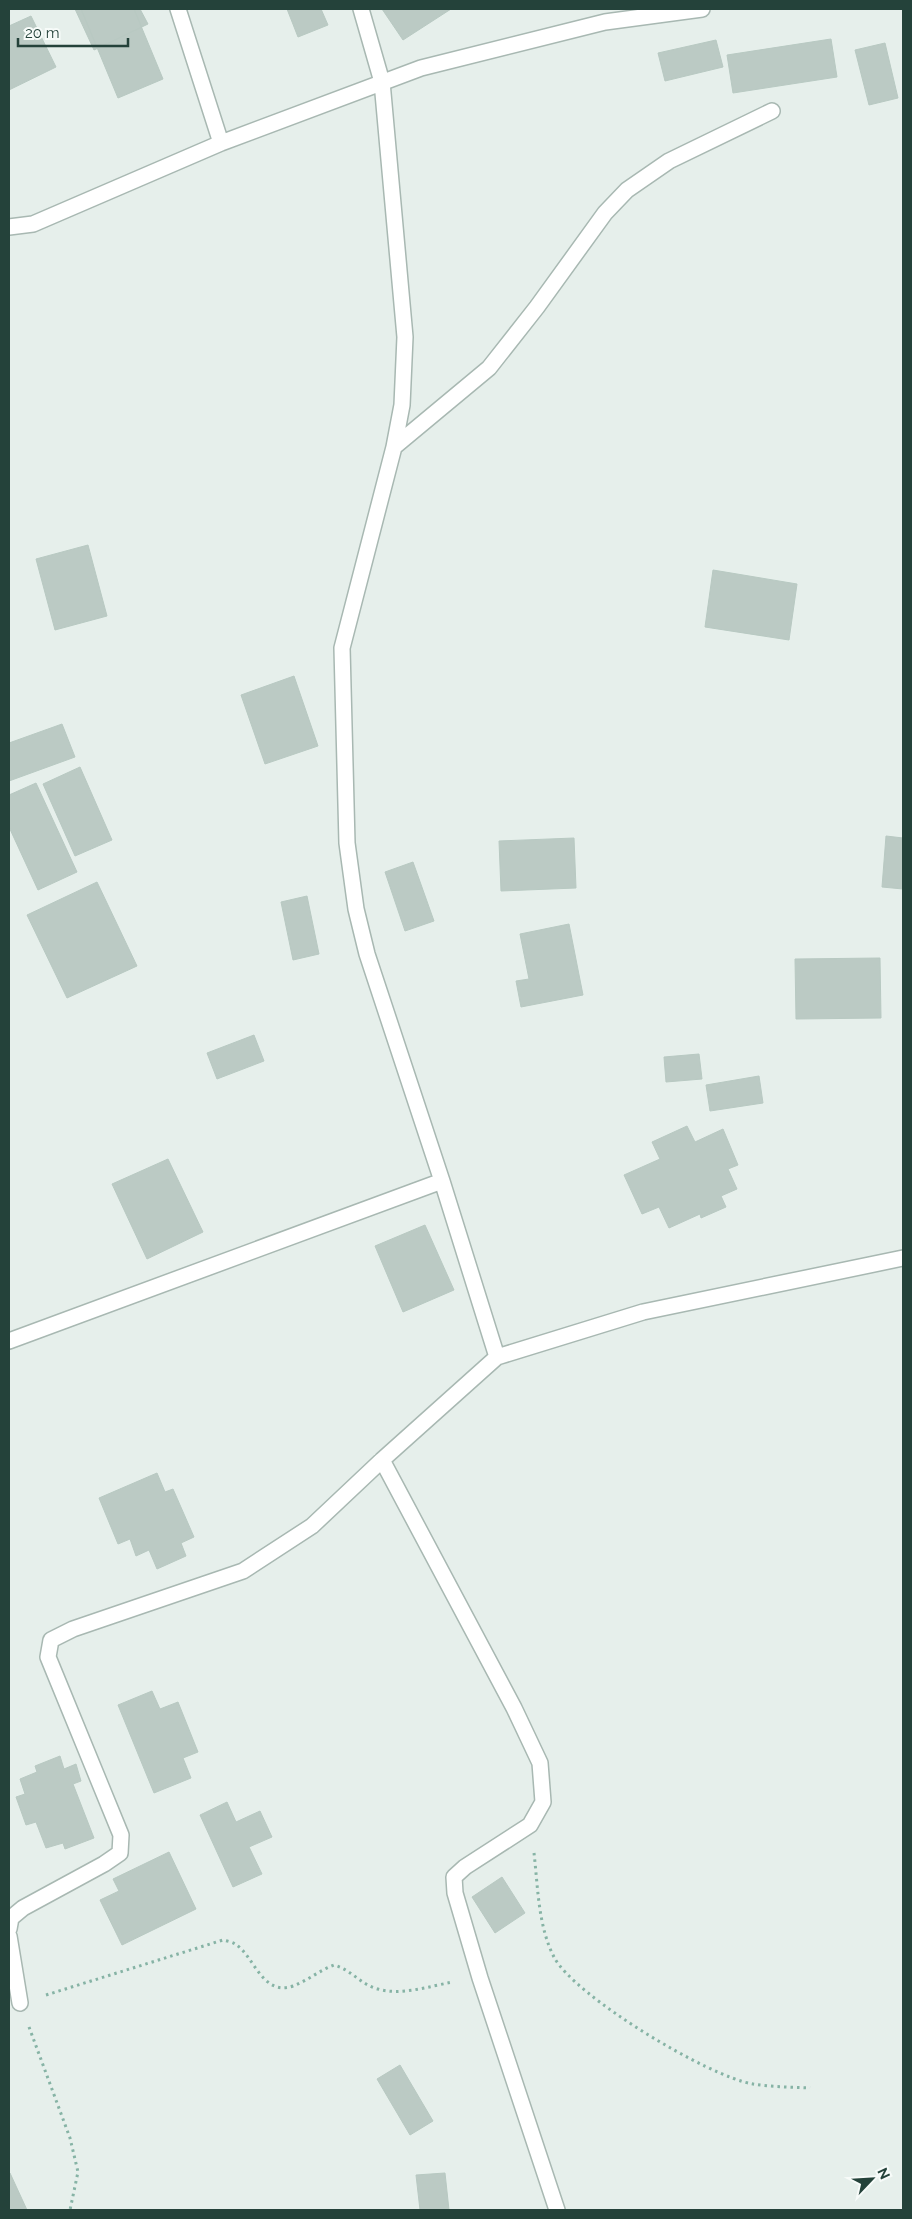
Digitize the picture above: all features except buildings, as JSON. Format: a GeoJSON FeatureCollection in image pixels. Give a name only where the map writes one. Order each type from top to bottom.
{"type":"FeatureCollection","features":[{"type":"Feature","properties":{"kind":"street"},"geometry":{"type":"LineString","coordinates":[[178,9],[221,143]]}},
{"type":"Feature","properties":{"kind":"street"},"geometry":{"type":"LineString","coordinates":[[361,9],[382,82],[405,337],[402,405],[394,447],[342,648],[347,844],[356,909],[367,954],[442,1181],[497,1356]]}},
{"type":"Feature","properties":{"kind":"street"},"geometry":{"type":"LineString","coordinates":[[9,227],[33,224],[221,143],[422,68],[606,22],[702,9]]}},
{"type":"Feature","properties":{"kind":"street"},"geometry":{"type":"LineString","coordinates":[[394,447],[489,368],[537,308],[605,213],[627,190],[669,161],[772,111]]}},
{"type":"Feature","properties":{"kind":"street"},"geometry":{"type":"LineString","coordinates":[[9,1341],[442,1181]]}},
{"type":"Feature","properties":{"kind":"street"},"geometry":{"type":"LineString","coordinates":[[9,1930],[11,1918],[23,1908],[104,1864],[120,1853],[121,1835],[48,1657],[51,1640],[73,1629],[243,1570],[312,1526],[497,1356],[643,1312],[903,1258]]}},
{"type":"Feature","properties":{"kind":"street"},"geometry":{"type":"LineString","coordinates":[[382,1460],[514,1708],[540,1763],[543,1802],[530,1826],[465,1866],[454,1878],[455,1893],[480,1978],[558,2210]]}},
{"type":"Feature","properties":{"kind":"street"},"geometry":{"type":"LineString","coordinates":[[9,1936],[20,2003]]}},
{"type":"Feature","properties":{"kind":"path"},"geometry":{"type":"LineString","coordinates":[[530,1826],[545,1936],[555,1959],[571,1977],[650,2036],[707,2068],[752,2084],[810,2088]]}},
{"type":"Feature","properties":{"kind":"path"},"geometry":{"type":"LineString","coordinates":[[70,2210],[78,2172],[70,2138],[20,2003],[223,1940],[234,1944],[244,1953],[262,1978],[275,1986],[292,1987],[334,1965],[346,1968],[363,1982],[379,1990],[400,1991],[480,1978]]}}]}
